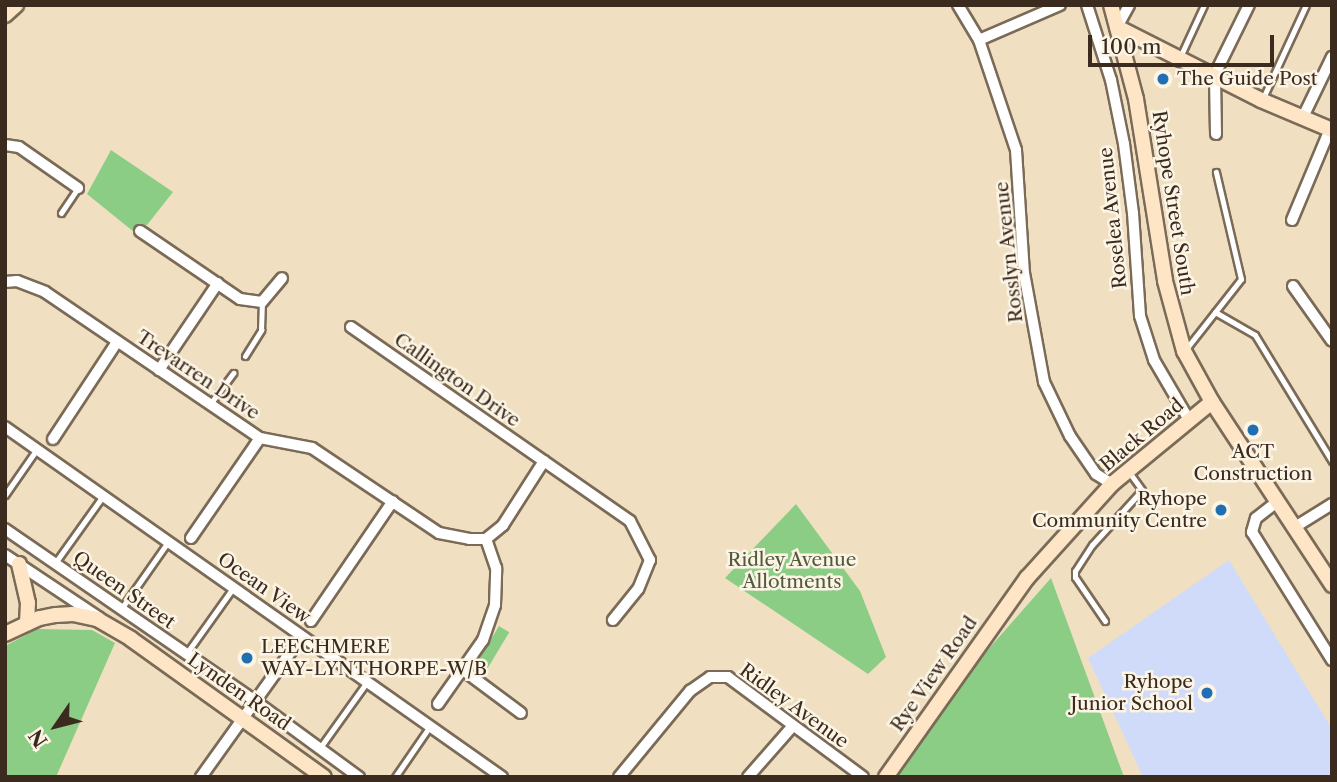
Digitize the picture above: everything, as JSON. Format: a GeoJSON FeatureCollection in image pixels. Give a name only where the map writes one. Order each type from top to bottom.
{"type":"FeatureCollection","features":[{"type":"Feature","properties":{"kind":"street"},"geometry":{"type":"LineString","coordinates":[[5,15],[16,5]]}},
{"type":"Feature","properties":{"kind":"street","name":"Rosslyn Avenue"},"geometry":{"type":"LineString","coordinates":[[958,5],[979,40],[1016,150],[1024,273],[1044,382],[1070,436],[1096,474],[1112,484]]}},
{"type":"Feature","properties":{"kind":"street"},"geometry":{"type":"LineString","coordinates":[[979,40],[1059,5]]}},
{"type":"Feature","properties":{"kind":"street","name":"Roselea Avenue"},"geometry":{"type":"LineString","coordinates":[[1087,5],[1111,80],[1124,144],[1133,214],[1140,316],[1154,360],[1189,420]]}},
{"type":"Feature","properties":{"kind":"street","name":"Ryhope Street South"},"geometry":{"type":"LineString","coordinates":[[1111,5],[1136,99],[1167,293],[1184,351],[1212,402],[1332,585]]}},
{"type":"Feature","properties":{"kind":"street"},"geometry":{"type":"LineString","coordinates":[[1129,5],[1117,27],[1215,74],[1261,100],[1331,129],[1292,220]]}},
{"type":"Feature","properties":{"kind":"street"},"geometry":{"type":"LineString","coordinates":[[1216,134],[1215,74],[1249,5]]}},
{"type":"Feature","properties":{"kind":"street"},"geometry":{"type":"LineString","coordinates":[[1303,117],[1332,57]]}},
{"type":"Feature","properties":{"kind":"street"},"geometry":{"type":"LineString","coordinates":[[5,145],[19,146],[78,188]]}},
{"type":"Feature","properties":{"kind":"street"},"geometry":{"type":"LineString","coordinates":[[140,231],[240,299],[262,302],[282,278]]}},
{"type":"Feature","properties":{"kind":"street","name":"Trevarren Drive"},"geometry":{"type":"LineString","coordinates":[[5,282],[17,281],[45,292],[260,438],[312,448],[439,533],[469,539],[486,539]]}},
{"type":"Feature","properties":{"kind":"street"},"geometry":{"type":"LineString","coordinates":[[159,370],[218,283]]}},
{"type":"Feature","properties":{"kind":"street"},"geometry":{"type":"LineString","coordinates":[[1293,286],[1332,341]]}},
{"type":"Feature","properties":{"kind":"street","name":"Callington Drive"},"geometry":{"type":"LineString","coordinates":[[351,327],[630,521],[650,560],[638,589],[613,620]]}},
{"type":"Feature","properties":{"kind":"street"},"geometry":{"type":"LineString","coordinates":[[53,439],[117,342]]}},
{"type":"Feature","properties":{"kind":"street","name":"Black Road"},"geometry":{"type":"LineString","coordinates":[[1015,593],[1112,484],[1212,402]]}},
{"type":"Feature","properties":{"kind":"street","name":"Ocean View"},"geometry":{"type":"LineString","coordinates":[[5,427],[497,775]]}},
{"type":"Feature","properties":{"kind":"street"},"geometry":{"type":"LineString","coordinates":[[191,538],[260,438]]}},
{"type":"Feature","properties":{"kind":"street"},"geometry":{"type":"LineString","coordinates":[[438,704],[483,640],[495,604],[496,568],[486,539],[503,525],[544,461]]}},
{"type":"Feature","properties":{"kind":"street"},"geometry":{"type":"LineString","coordinates":[[311,621],[393,500]]}},
{"type":"Feature","properties":{"kind":"street"},"geometry":{"type":"LineString","coordinates":[[1278,501],[1256,518],[1252,532],[1332,660]]}},
{"type":"Feature","properties":{"kind":"street"},"geometry":{"type":"LineString","coordinates":[[1295,527],[1332,504]]}},
{"type":"Feature","properties":{"kind":"street","name":"Queen Street"},"geometry":{"type":"LineString","coordinates":[[5,529],[256,701],[359,777]]}},
{"type":"Feature","properties":{"kind":"street"},"geometry":{"type":"LineString","coordinates":[[5,555],[131,639]]}},
{"type":"Feature","properties":{"kind":"street"},"geometry":{"type":"LineString","coordinates":[[19,564],[28,603],[27,623]]}},
{"type":"Feature","properties":{"kind":"street","name":"Rye View Road"},"geometry":{"type":"LineString","coordinates":[[886,777],[1015,593]]}},
{"type":"Feature","properties":{"kind":"street","name":"Lynden Road"},"geometry":{"type":"LineString","coordinates":[[5,634],[27,623],[73,614],[97,619],[131,639],[324,777]]}},
{"type":"Feature","properties":{"kind":"street"},"geometry":{"type":"LineString","coordinates":[[201,777],[302,636]]}},
{"type":"Feature","properties":{"kind":"street"},"geometry":{"type":"LineString","coordinates":[[463,670],[521,713]]}},
{"type":"Feature","properties":{"kind":"street","name":"Ridley Avenue"},"geometry":{"type":"LineString","coordinates":[[619,777],[690,691],[710,677],[728,677],[863,777]]}},
{"type":"Feature","properties":{"kind":"street"},"geometry":{"type":"LineString","coordinates":[[748,777],[792,727]]}},
{"type":"Feature","properties":{"kind":"lane"},"geometry":{"type":"LineString","coordinates":[[1180,57],[1204,5]]}},
{"type":"Feature","properties":{"kind":"lane"},"geometry":{"type":"LineString","coordinates":[[1261,100],[1306,5]]}},
{"type":"Feature","properties":{"kind":"lane"},"geometry":{"type":"LineString","coordinates":[[1184,351],[1241,278],[1216,172]]}},
{"type":"Feature","properties":{"kind":"lane"},"geometry":{"type":"LineString","coordinates":[[61,214],[78,188]]}},
{"type":"Feature","properties":{"kind":"lane"},"geometry":{"type":"LineString","coordinates":[[245,356],[261,330],[262,302]]}},
{"type":"Feature","properties":{"kind":"lane"},"geometry":{"type":"LineString","coordinates":[[1215,312],[1255,335],[1332,461]]}},
{"type":"Feature","properties":{"kind":"lane"},"geometry":{"type":"LineString","coordinates":[[210,404],[233,373]]}},
{"type":"Feature","properties":{"kind":"lane"},"geometry":{"type":"LineString","coordinates":[[5,495],[37,449]]}},
{"type":"Feature","properties":{"kind":"lane"},"geometry":{"type":"LineString","coordinates":[[1105,621],[1075,578],[1075,572],[1092,545],[1142,490],[1128,471]]}},
{"type":"Feature","properties":{"kind":"lane"},"geometry":{"type":"LineString","coordinates":[[55,563],[103,496]]}},
{"type":"Feature","properties":{"kind":"lane"},"geometry":{"type":"LineString","coordinates":[[121,609],[168,542]]}},
{"type":"Feature","properties":{"kind":"lane"},"geometry":{"type":"LineString","coordinates":[[186,654],[233,588]]}},
{"type":"Feature","properties":{"kind":"lane"},"geometry":{"type":"LineString","coordinates":[[319,749],[367,682]]}},
{"type":"Feature","properties":{"kind":"lane"},"geometry":{"type":"LineString","coordinates":[[395,777],[430,726]]}},
{"type":"Feature","properties":{"kind":"shaded area","name":"Ryhope Junior School"},"geometry":{"type":"Polygon","coordinates":[[[1229,560],[1332,729],[1332,777],[1143,777],[1088,658],[1229,560]]]}},
{"type":"Feature","properties":{"kind":"green space"},"geometry":{"type":"Polygon","coordinates":[[[111,150],[173,192],[147,225],[140,224],[134,232],[87,194],[111,150]]]}},
{"type":"Feature","properties":{"kind":"green space","name":"Ridley Avenue Allotments"},"geometry":{"type":"Polygon","coordinates":[[[796,504],[860,591],[886,657],[868,674],[725,578],[796,504]]]}},
{"type":"Feature","properties":{"kind":"green space"},"geometry":{"type":"Polygon","coordinates":[[[1051,578],[1124,777],[901,777],[892,767],[924,722],[1051,578]]]}},
{"type":"Feature","properties":{"kind":"green space"},"geometry":{"type":"Polygon","coordinates":[[[499,626],[509,632],[486,671],[476,665],[499,626]]]}},
{"type":"Feature","properties":{"kind":"green space"},"geometry":{"type":"Polygon","coordinates":[[[37,629],[92,630],[115,643],[56,777],[5,777],[5,646],[37,629]]]}},
{"type":"Feature","properties":{"kind":"place","name":"The Guide Post"},"geometry":{"type":"Point","coordinates":[1163,79]}},
{"type":"Feature","properties":{"kind":"place","name":"ACT Construction"},"geometry":{"type":"Point","coordinates":[1253,430]}},
{"type":"Feature","properties":{"kind":"place","name":"Ryhope Community Centre"},"geometry":{"type":"Point","coordinates":[1221,510]}},
{"type":"Feature","properties":{"kind":"place","name":"LEECHMERE WAY-LYNTHORPE-W/B"},"geometry":{"type":"Point","coordinates":[247,658]}},
{"type":"Feature","properties":{"kind":"place","name":"Ryhope Junior School"},"geometry":{"type":"Point","coordinates":[1207,693]}}]}
